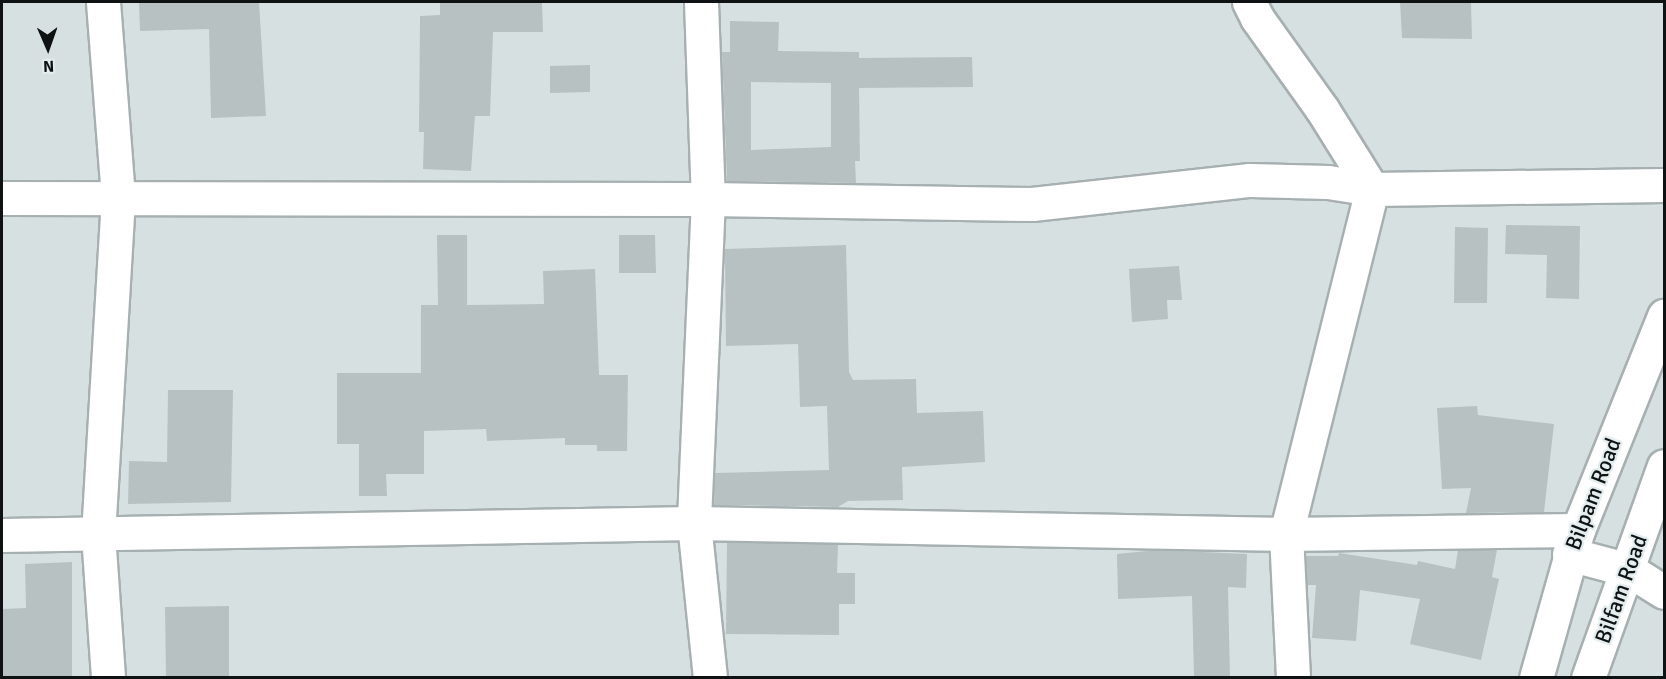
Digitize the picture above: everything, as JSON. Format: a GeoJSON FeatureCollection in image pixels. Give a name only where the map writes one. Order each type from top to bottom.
{"type":"FeatureCollection","features":[{"type":"Feature","properties":{"kind":"street"},"geometry":{"type":"LineString","coordinates":[[103,2],[118,198],[98,534],[108,678]]}},
{"type":"Feature","properties":{"kind":"street"},"geometry":{"type":"LineString","coordinates":[[701,2],[708,199],[694,523],[710,678]]}},
{"type":"Feature","properties":{"kind":"street"},"geometry":{"type":"LineString","coordinates":[[1255,7],[1372,189],[1286,534],[1293,678]]}},
{"type":"Feature","properties":{"kind":"street"},"geometry":{"type":"LineString","coordinates":[[2,198],[708,199],[1032,204],[1251,180],[1328,182],[1372,189],[1665,185]]}},
{"type":"Feature","properties":{"kind":"street","name":"Bilpam Road"},"geometry":{"type":"LineString","coordinates":[[1536,678],[1574,542],[1665,316]]}},
{"type":"Feature","properties":{"kind":"street","name":"Bilfam Road"},"geometry":{"type":"LineString","coordinates":[[1588,678],[1665,466]]}},
{"type":"Feature","properties":{"kind":"street"},"geometry":{"type":"LineString","coordinates":[[2,535],[694,523],[1574,542],[1629,570],[1665,592]]}},
{"type":"Feature","properties":{"kind":"building"},"geometry":{"type":"Polygon","coordinates":[[[139,2],[259,2],[266,116],[211,118],[209,29],[140,31],[139,2]]]}},
{"type":"Feature","properties":{"kind":"building"},"geometry":{"type":"Polygon","coordinates":[[[440,2],[542,2],[543,32],[493,32],[490,116],[475,116],[471,171],[423,169],[424,132],[419,132],[420,16],[440,15],[440,2]]]}},
{"type":"Feature","properties":{"kind":"building"},"geometry":{"type":"Polygon","coordinates":[[[1400,2],[1471,2],[1472,39],[1402,38],[1400,2]]]}},
{"type":"Feature","properties":{"kind":"building"},"geometry":{"type":"Polygon","coordinates":[[[730,21],[779,22],[778,51],[859,52],[859,58],[972,57],[973,87],[859,88],[860,161],[855,161],[856,183],[727,181],[722,52],[730,52],[730,21]],[[751,82],[751,150],[831,147],[831,83],[751,82]]]}},
{"type":"Feature","properties":{"kind":"building"},"geometry":{"type":"Polygon","coordinates":[[[590,65],[590,92],[550,93],[550,66],[590,65]]]}},
{"type":"Feature","properties":{"kind":"building"},"geometry":{"type":"Polygon","coordinates":[[[1506,225],[1580,226],[1579,299],[1546,298],[1547,255],[1505,254],[1506,225]]]}},
{"type":"Feature","properties":{"kind":"building"},"geometry":{"type":"Polygon","coordinates":[[[1455,227],[1488,228],[1487,303],[1454,303],[1455,227]]]}},
{"type":"Feature","properties":{"kind":"building"},"geometry":{"type":"Polygon","coordinates":[[[437,235],[467,235],[467,305],[544,304],[543,271],[595,269],[599,375],[628,375],[627,451],[597,451],[597,445],[565,445],[565,438],[487,441],[486,429],[424,431],[424,474],[386,474],[387,496],[359,496],[359,444],[337,444],[337,373],[421,373],[421,305],[438,305],[437,235]]]}},
{"type":"Feature","properties":{"kind":"building"},"geometry":{"type":"Polygon","coordinates":[[[619,235],[655,235],[656,273],[619,273],[619,235]]]}},
{"type":"Feature","properties":{"kind":"building"},"geometry":{"type":"Polygon","coordinates":[[[846,245],[849,372],[853,380],[916,379],[917,413],[983,411],[985,462],[902,467],[903,500],[848,501],[838,507],[714,505],[715,473],[829,470],[827,406],[800,407],[798,344],[726,346],[725,249],[846,245]]]}},
{"type":"Feature","properties":{"kind":"building"},"geometry":{"type":"Polygon","coordinates":[[[1179,266],[1182,300],[1167,300],[1168,319],[1132,322],[1129,269],[1179,266]]]}},
{"type":"Feature","properties":{"kind":"building"},"geometry":{"type":"Polygon","coordinates":[[[168,390],[233,390],[231,502],[128,504],[129,461],[167,462],[168,390]]]}},
{"type":"Feature","properties":{"kind":"building"},"geometry":{"type":"Polygon","coordinates":[[[1477,406],[1478,415],[1554,424],[1544,512],[1466,513],[1471,488],[1442,489],[1437,408],[1477,406]]]}},
{"type":"Feature","properties":{"kind":"building"},"geometry":{"type":"Polygon","coordinates":[[[727,542],[838,544],[837,573],[855,573],[855,604],[839,604],[839,635],[726,634],[727,542]]]}},
{"type":"Feature","properties":{"kind":"building"},"geometry":{"type":"Polygon","coordinates":[[[1157,550],[1247,554],[1246,588],[1228,587],[1230,678],[1194,678],[1192,596],[1118,599],[1117,554],[1157,550]]]}},
{"type":"Feature","properties":{"kind":"building"},"geometry":{"type":"Polygon","coordinates":[[[1458,550],[1497,550],[1492,577],[1499,579],[1481,660],[1410,644],[1420,599],[1360,590],[1356,641],[1312,638],[1316,585],[1307,585],[1306,556],[1338,556],[1339,553],[1417,565],[1418,561],[1455,569],[1458,550]]]}},
{"type":"Feature","properties":{"kind":"building"},"geometry":{"type":"Polygon","coordinates":[[[72,562],[72,678],[2,678],[2,609],[26,608],[25,564],[72,562]]]}},
{"type":"Feature","properties":{"kind":"building"},"geometry":{"type":"Polygon","coordinates":[[[229,606],[229,678],[166,678],[165,607],[229,606]]]}}]}
